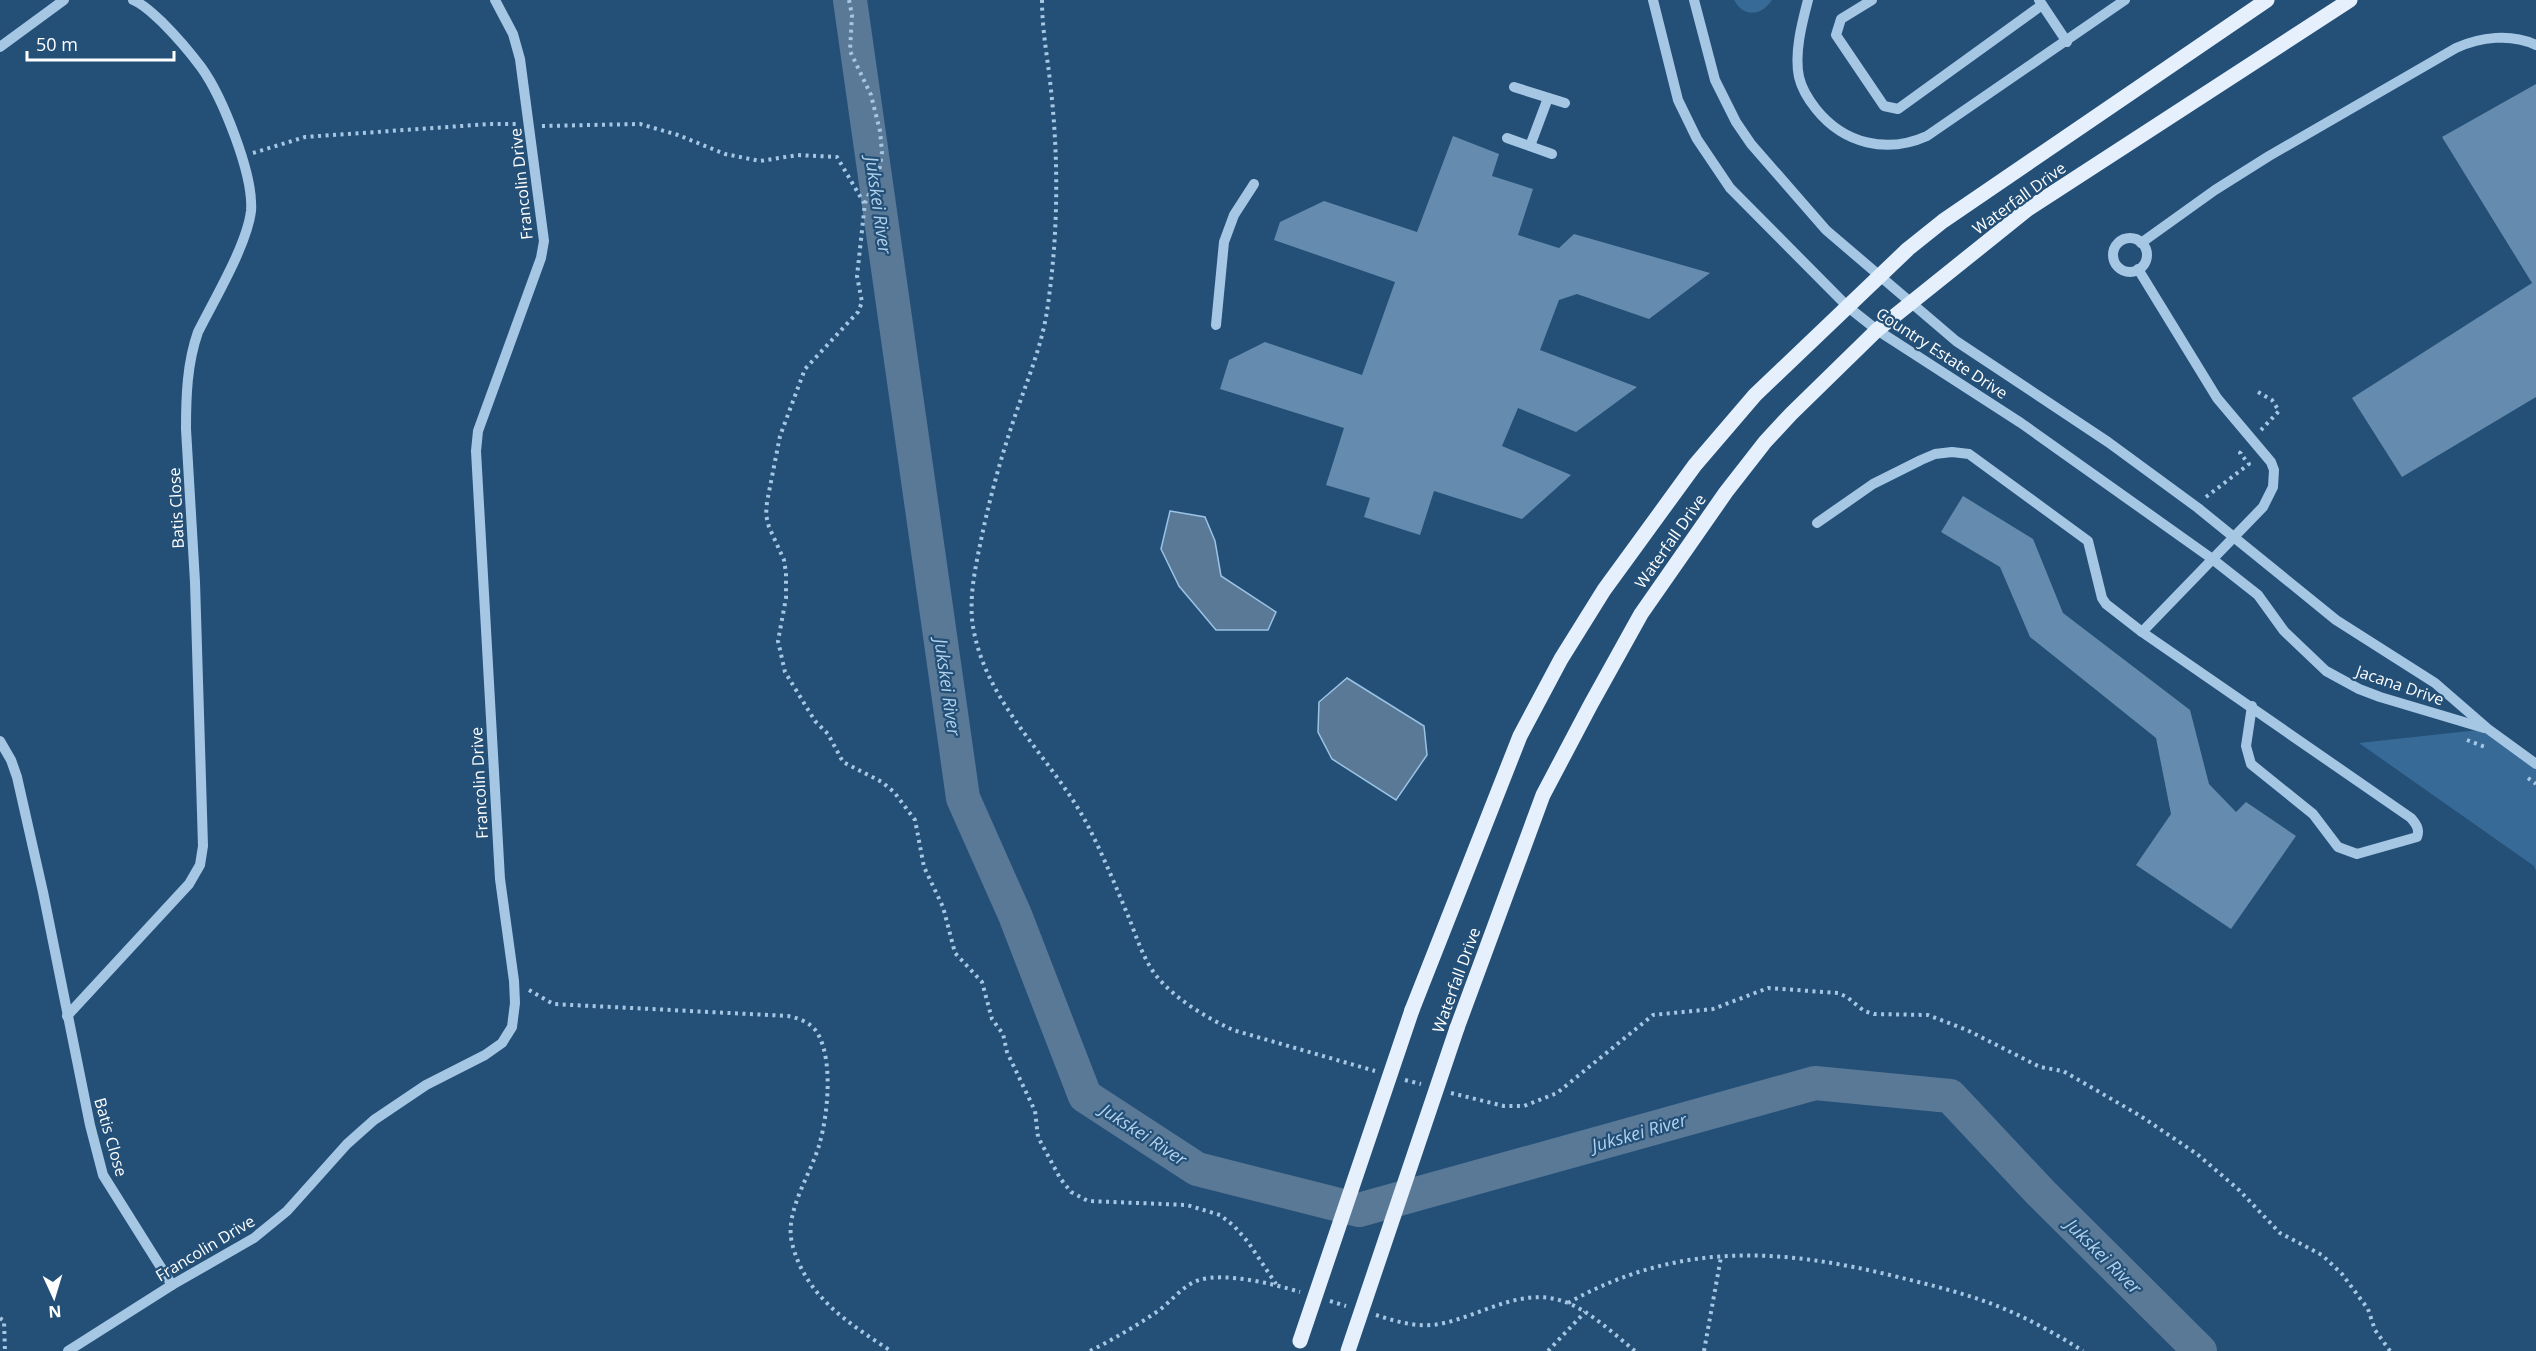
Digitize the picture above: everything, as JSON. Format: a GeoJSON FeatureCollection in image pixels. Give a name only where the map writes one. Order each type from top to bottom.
{"type":"FeatureCollection","features":[{"type":"Feature","properties":{"kind":"main road","name":"Waterfall Drive"},"geometry":{"type":"LineString","coordinates":[[1299,1346],[1412,1010],[1520,736],[1561,659],[1604,590],[1695,465],[1755,395],[1880,276],[1943,221],[2267,0]]}},
{"type":"Feature","properties":{"kind":"main road","name":"Waterfall Drive"},"geometry":{"type":"LineString","coordinates":[[1348,1351],[1457,1028],[1544,795],[1641,614],[1725,492],[1791,414],[1878,330],[2028,210],[2350,0]]}},
{"type":"Feature","properties":{"kind":"street"},"geometry":{"type":"LineString","coordinates":[[0,46],[64,0]]}},
{"type":"Feature","properties":{"kind":"street","name":"Batis Close"},"geometry":{"type":"LineString","coordinates":[[67,1016],[189,884],[200,865],[203,846],[202,776],[186,405],[193,346],[246,234],[251,200],[237,140],[202,68],[172,33],[141,3],[133,0]]}},
{"type":"Feature","properties":{"kind":"street","name":"Francolin Drive"},"geometry":{"type":"LineString","coordinates":[[68,1351],[172,1285],[254,1238],[295,1203],[355,1137],[389,1109],[426,1085],[485,1055],[502,1043],[512,1027],[515,1003],[514,981],[499,867],[476,451],[478,431],[542,250],[543,227],[520,59],[513,34],[495,0]]}},
{"type":"Feature","properties":{"kind":"street","name":"Country Estate Drive"},"geometry":{"type":"LineString","coordinates":[[1653,0],[1678,100],[1697,139],[1730,188],[1848,307],[1878,330],[2021,423],[2211,558],[2258,595],[2284,631],[2310,655]]}},
{"type":"Feature","properties":{"kind":"street","name":"Country Estate Drive"},"geometry":{"type":"LineString","coordinates":[[1694,0],[1715,80],[1751,144],[1826,230],[1956,341],[2108,442],[2198,508],[2336,620]]}},
{"type":"Feature","properties":{"kind":"street"},"geometry":{"type":"LineString","coordinates":[[1808,0],[1798,53],[1798,75],[1802,87],[1808,99],[1832,127],[1851,138],[1873,145],[1913,142],[1927,136],[2126,0]]}},
{"type":"Feature","properties":{"kind":"street"},"geometry":{"type":"LineString","coordinates":[[1872,0],[1841,19],[1836,35],[1884,106],[1890,109],[1898,109],[2040,2],[2067,42]]}},
{"type":"Feature","properties":{"kind":"street"},"geometry":{"type":"LineString","coordinates":[[2141,243],[2215,190],[2260,162],[2456,48],[2499,38],[2520,39],[2536,45]]}},
{"type":"Feature","properties":{"kind":"street"},"geometry":{"type":"LineString","coordinates":[[1514,87],[1565,103]]}},
{"type":"Feature","properties":{"kind":"street"},"geometry":{"type":"LineString","coordinates":[[1530,146],[1548,98]]}},
{"type":"Feature","properties":{"kind":"street"},"geometry":{"type":"LineString","coordinates":[[1507,138],[1552,154]]}},
{"type":"Feature","properties":{"kind":"street"},"geometry":{"type":"LineString","coordinates":[[1216,325],[1224,242],[1234,215],[1254,184]]}},
{"type":"Feature","properties":{"kind":"street"},"geometry":{"type":"LineString","coordinates":[[2134,238],[2141,243],[2147,254],[2144,264],[2138,269],[2131,272],[2120,269],[2114,260],[2114,248],[2122,240],[2134,238]]}},
{"type":"Feature","properties":{"kind":"street"},"geometry":{"type":"LineString","coordinates":[[2138,269],[2217,398],[2271,462],[2274,470],[2273,487],[2263,507],[2211,558],[2142,632]]}},
{"type":"Feature","properties":{"kind":"street"},"geometry":{"type":"LineString","coordinates":[[1817,523],[1873,484],[1921,460],[1935,454],[1952,452],[1969,454],[2088,541],[2102,598],[2106,604],[2142,632],[2252,706],[2411,818],[2417,825],[2419,833],[2417,837],[2357,854],[2338,847],[2313,814],[2251,764],[2246,746],[2252,706]]}},
{"type":"Feature","properties":{"kind":"street","name":"Jacana Drive"},"geometry":{"type":"LineString","coordinates":[[2336,620],[2435,683],[2488,729],[2536,764]]}},
{"type":"Feature","properties":{"kind":"street","name":"Jacana Drive"},"geometry":{"type":"LineString","coordinates":[[2310,655],[2326,671],[2359,689],[2488,729]]}},
{"type":"Feature","properties":{"kind":"street","name":"Batis Close"},"geometry":{"type":"LineString","coordinates":[[0,741],[11,760],[17,777],[103,1175],[172,1285]]}},
{"type":"Feature","properties":{"kind":"path"},"geometry":{"type":"LineString","coordinates":[[849,0],[852,15],[850,51],[871,95],[880,131],[882,152],[879,172],[865,203],[857,276],[862,302],[858,312],[805,369],[780,436],[766,502],[769,527],[784,560],[786,573],[786,598],[778,641],[785,672],[815,721],[828,734],[843,762],[850,768],[882,782],[894,792],[915,820],[924,867],[942,907],[955,953],[982,982],[992,1019],[1003,1034],[1007,1052],[1035,1111],[1038,1137],[1060,1178],[1071,1192],[1088,1201],[1187,1205],[1220,1215],[1241,1234],[1276,1284]]}},
{"type":"Feature","properties":{"kind":"path"},"geometry":{"type":"LineString","coordinates":[[242,156],[305,137],[490,124],[557,127],[640,124],[678,135],[724,154],[760,161],[798,155],[837,157],[865,203]]}},
{"type":"Feature","properties":{"kind":"path"},"geometry":{"type":"LineString","coordinates":[[2198,508],[2209,493],[2249,464],[2240,453],[2279,411],[2272,400],[2258,392]]}},
{"type":"Feature","properties":{"kind":"path"},"geometry":{"type":"LineString","coordinates":[[514,981],[553,1004],[788,1016],[801,1018],[818,1032],[825,1053],[828,1099],[820,1143],[794,1210],[791,1240],[801,1269],[816,1294],[848,1324],[891,1351]]}},
{"type":"Feature","properties":{"kind":"path"},"geometry":{"type":"LineString","coordinates":[[1568,1303],[1596,1287],[1630,1274],[1678,1262],[1721,1257],[1773,1255],[1810,1258],[1953,1291],[2008,1310],[2083,1351]]}},
{"type":"Feature","properties":{"kind":"path"},"geometry":{"type":"LineString","coordinates":[[1704,1351],[1721,1257]]}},
{"type":"Feature","properties":{"kind":"path"},"geometry":{"type":"LineString","coordinates":[[1548,1351],[1585,1312]]}},
{"type":"Feature","properties":{"kind":"path"},"geometry":{"type":"LineString","coordinates":[[0,1318],[4,1321],[5,1351]]}},
{"type":"Feature","properties":{"kind":"shaded area"},"geometry":{"type":"Polygon","coordinates":[[[1734,0],[1772,0],[1763,9],[1753,13],[1743,10],[1734,0]]]}},
{"type":"Feature","properties":{"kind":"shaded area"},"geometry":{"type":"Polygon","coordinates":[[[1170,511],[1205,517],[1215,541],[1221,576],[1276,612],[1268,630],[1216,630],[1179,586],[1161,549],[1170,511]]]}},
{"type":"Feature","properties":{"kind":"shaded area"},"geometry":{"type":"Polygon","coordinates":[[[1347,678],[1424,726],[1427,755],[1396,800],[1332,759],[1318,732],[1319,702],[1347,678]]]}},
{"type":"Feature","properties":{"kind":"shaded area"},"geometry":{"type":"Polygon","coordinates":[[[2488,729],[2536,766],[2536,871],[2534,866],[2359,743],[2488,729]]]}},
{"type":"Feature","properties":{"kind":"building"},"geometry":{"type":"Polygon","coordinates":[[[2536,84],[2536,397],[2402,477],[2352,398],[2532,283],[2442,137],[2536,84]]]}},
{"type":"Feature","properties":{"kind":"building"},"geometry":{"type":"Polygon","coordinates":[[[1453,136],[1499,154],[1492,176],[1533,189],[1518,235],[1559,248],[1574,234],[1710,273],[1649,319],[1577,294],[1559,300],[1540,350],[1637,387],[1576,432],[1518,408],[1502,446],[1571,475],[1522,519],[1434,491],[1420,535],[1364,517],[1370,498],[1326,485],[1344,428],[1220,389],[1229,360],[1265,342],[1362,375],[1395,282],[1274,240],[1280,222],[1324,201],[1417,232],[1453,136]]]}},
{"type":"Feature","properties":{"kind":"building"},"geometry":{"type":"Polygon","coordinates":[[[1963,496],[2033,539],[2063,613],[2190,710],[2209,784],[2236,812],[2246,802],[2296,836],[2231,929],[2136,865],[2171,814],[2156,738],[2030,637],[2000,567],[1941,532],[1963,496]]]}},
{"type":"Feature","properties":{"kind":"waterway","name":"Jukskei River"},"geometry":{"type":"LineString","coordinates":[[850,0],[963,798],[1015,915],[1085,1096],[1197,1169],[1359,1210],[1815,1083],[1950,1096],[2041,1193],[2200,1351]]}}]}
